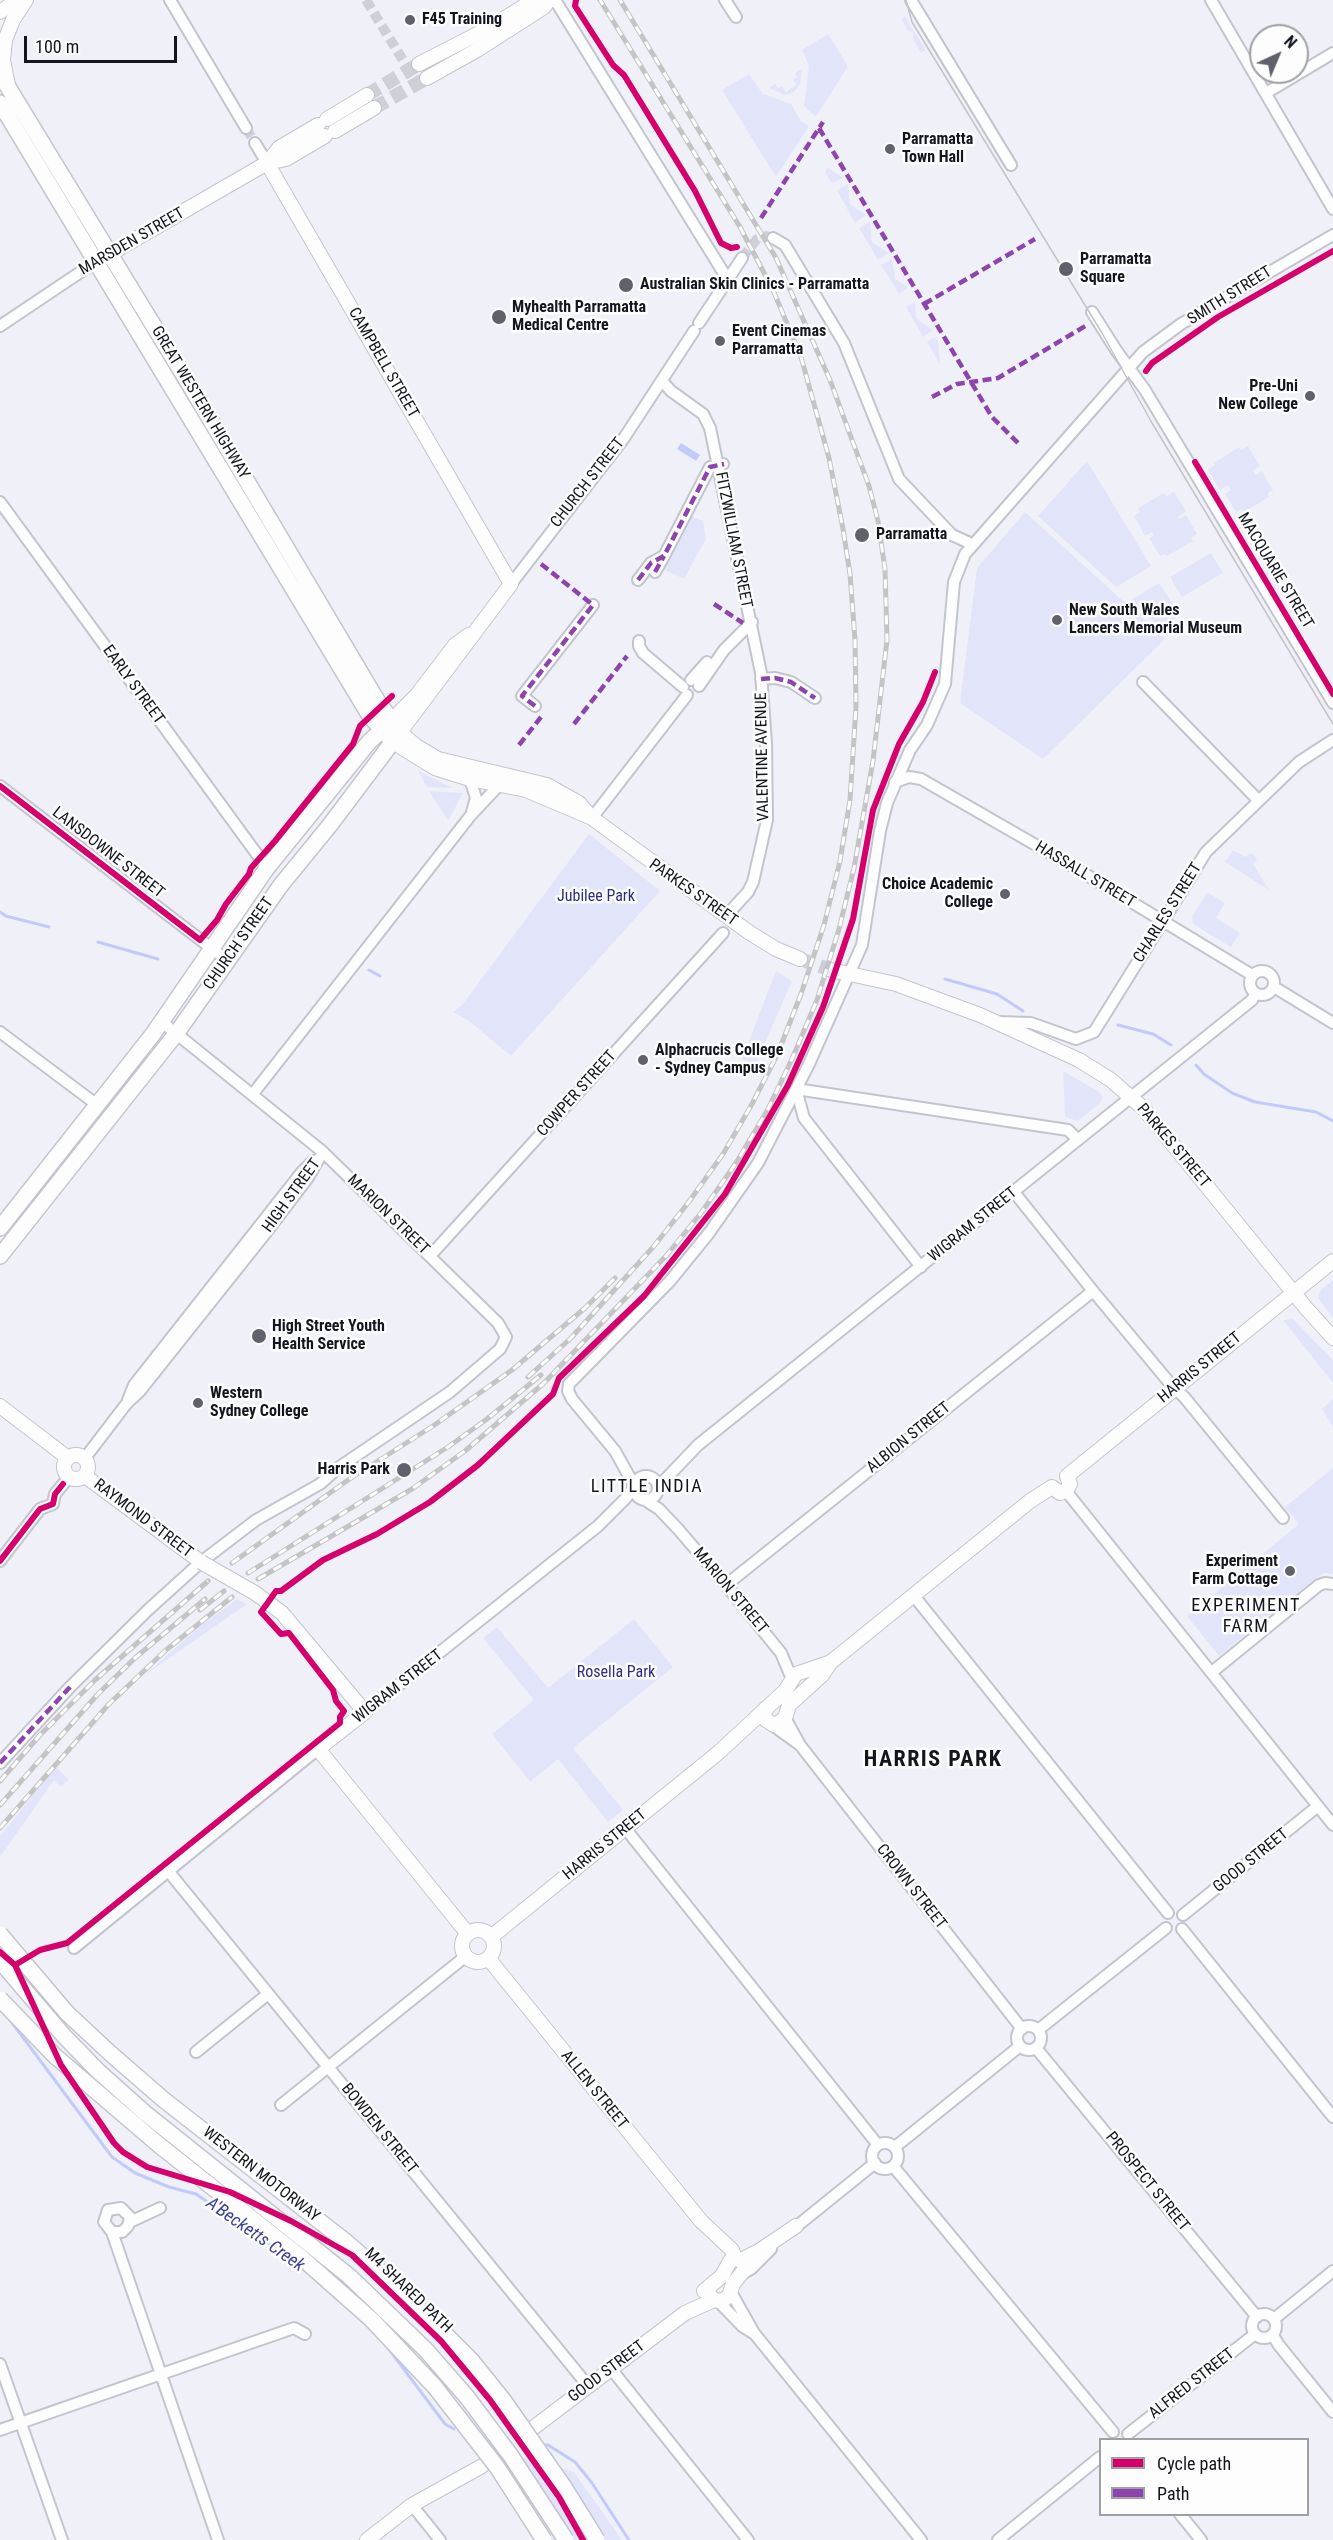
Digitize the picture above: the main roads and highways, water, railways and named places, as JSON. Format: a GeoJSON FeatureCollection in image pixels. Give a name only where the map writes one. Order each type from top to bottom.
{"type":"FeatureCollection","features":[{"type":"Feature","properties":{"kind":"highway","name":"GREAT WESTERN HIGHWAY"},"geometry":{"type":"LineString","coordinates":[[0,74],[370,716],[391,731]]}},
{"type":"Feature","properties":{"kind":"highway","name":"GREAT WESTERN HIGHWAY"},"geometry":{"type":"LineString","coordinates":[[0,103],[104,258],[391,731]]}},
{"type":"Feature","properties":{"kind":"highway","name":"CHURCH STREET"},"geometry":{"type":"LineString","coordinates":[[0,1229],[162,1022],[267,868],[369,742],[391,731]]}},
{"type":"Feature","properties":{"kind":"highway","name":"CHURCH STREET"},"geometry":{"type":"LineString","coordinates":[[0,1256],[176,1034],[281,885],[330,825],[391,731]]}},
{"type":"Feature","properties":{"kind":"highway","name":"WESTERN MOTORWAY"},"geometry":{"type":"LineString","coordinates":[[0,1934],[67,2013],[111,2054],[164,2100],[388,2278],[471,2360],[504,2401],[564,2487],[597,2540]]}},
{"type":"Feature","properties":{"kind":"highway","name":"WESTERN MOTORWAY"},"geometry":{"type":"LineString","coordinates":[[0,1961],[64,2036],[98,2071],[145,2113],[349,2276],[425,2349],[467,2397],[511,2456],[566,2540]]}},
{"type":"Feature","properties":{"kind":"highway"},"geometry":{"type":"LineString","coordinates":[[0,1999],[56,2056],[133,2123],[303,2259],[372,2320],[435,2387],[497,2467],[544,2540]]}},
{"type":"Feature","properties":{"kind":"main road"},"geometry":{"type":"LineString","coordinates":[[0,12],[18,0]]}},
{"type":"Feature","properties":{"kind":"main road"},"geometry":{"type":"LineString","coordinates":[[10,90],[3,60],[5,40],[13,20],[26,0]]}},
{"type":"Feature","properties":{"kind":"main road"},"geometry":{"type":"LineString","coordinates":[[419,64],[489,28],[534,0]]}},
{"type":"Feature","properties":{"kind":"main road"},"geometry":{"type":"LineString","coordinates":[[427,78],[477,50],[544,7],[549,0]]}},
{"type":"Feature","properties":{"kind":"main road","name":"MARSDEN STREET"},"geometry":{"type":"LineString","coordinates":[[104,258],[267,163],[286,159],[367,95]]}},
{"type":"Feature","properties":{"kind":"main road","name":"MARSDEN STREET"},"geometry":{"type":"LineString","coordinates":[[326,128],[374,108]]}},
{"type":"Feature","properties":{"kind":"main road","name":"CAMPBELL STREET"},"geometry":{"type":"LineString","coordinates":[[267,163],[510,584]]}},
{"type":"Feature","properties":{"kind":"main road","name":"CHURCH STREET"},"geometry":{"type":"LineString","coordinates":[[391,731],[455,645],[476,630],[510,584]]}},
{"type":"Feature","properties":{"kind":"main road","name":"PARKES STREET"},"geometry":{"type":"LineString","coordinates":[[391,731],[424,763],[470,779],[540,794],[592,818],[726,916],[776,949],[800,958]]}},
{"type":"Feature","properties":{"kind":"main road","name":"PARKES STREET"},"geometry":{"type":"LineString","coordinates":[[391,731],[438,759],[547,785],[579,803],[592,818]]}},
{"type":"Feature","properties":{"kind":"main road","name":"PARKES STREET"},"geometry":{"type":"LineString","coordinates":[[831,970],[906,987],[996,1022],[1079,1060],[1131,1097],[1144,1109],[1293,1293],[1333,1338]]}},
{"type":"Feature","properties":{"kind":"main road","name":"HARRIS STREET"},"geometry":{"type":"LineString","coordinates":[[1067,1476],[1333,1260]]}},
{"type":"Feature","properties":{"kind":"main road"},"geometry":{"type":"LineString","coordinates":[[0,1406],[68,1458]]}},
{"type":"Feature","properties":{"kind":"main road"},"geometry":{"type":"LineString","coordinates":[[76,1455],[85,1458],[88,1468],[85,1476],[75,1479],[69,1477],[64,1467],[68,1458],[76,1455]]}},
{"type":"Feature","properties":{"kind":"main road"},"geometry":{"type":"LineString","coordinates":[[1062,1473],[1067,1476],[1070,1484],[1066,1491],[1060,1492],[1052,1487],[1051,1482],[1054,1476],[1062,1473]]}},
{"type":"Feature","properties":{"kind":"main road","name":"RAYMOND STREET"},"geometry":{"type":"LineString","coordinates":[[85,1476],[201,1562],[273,1604],[365,1712]]}},
{"type":"Feature","properties":{"kind":"main road"},"geometry":{"type":"LineString","coordinates":[[831,1662],[799,1674],[768,1718],[777,1724],[785,1718],[789,1705],[811,1686],[831,1662],[1030,1501],[1052,1487]]}},
{"type":"Feature","properties":{"kind":"main road"},"geometry":{"type":"LineString","coordinates":[[799,1674],[811,1679],[811,1686]]}},
{"type":"Feature","properties":{"kind":"main road","name":"WIGRAM STREET"},"geometry":{"type":"LineString","coordinates":[[365,1712],[318,1749],[468,1934]]}},
{"type":"Feature","properties":{"kind":"main road","name":"HARRIS STREET"},"geometry":{"type":"LineString","coordinates":[[491,1937],[718,1753],[768,1718]]}},
{"type":"Feature","properties":{"kind":"main road"},"geometry":{"type":"LineString","coordinates":[[479,1931],[491,1937],[493,1951],[488,1958],[474,1961],[466,1956],[462,1946],[468,1934],[479,1931]]}},
{"type":"Feature","properties":{"kind":"main road","name":"ALLEN STREET"},"geometry":{"type":"LineString","coordinates":[[488,1958],[736,2265]]}},
{"type":"Feature","properties":{"kind":"main road"},"geometry":{"type":"LineString","coordinates":[[736,2265],[796,2226]]}},
{"type":"Feature","properties":{"kind":"main road","name":"GOOD STREET"},"geometry":{"type":"LineString","coordinates":[[529,2431],[685,2313],[710,2286],[736,2265]]}},
{"type":"Feature","properties":{"kind":"main road","name":"GOOD STREET"},"geometry":{"type":"LineString","coordinates":[[685,2313],[726,2299],[731,2292],[736,2265]]}},
{"type":"Feature","properties":{"kind":"main road"},"geometry":{"type":"LineString","coordinates":[[710,2286],[708,2294],[716,2301]]}},
{"type":"Feature","properties":{"kind":"main road"},"geometry":{"type":"LineString","coordinates":[[367,2540],[412,2505],[482,2466]]}},
{"type":"Feature","properties":{"kind":"water"},"geometry":{"type":"Polygon","coordinates":[[[681,443],[700,455],[696,461],[677,449],[681,443]]]}},
{"type":"Feature","properties":{"kind":"waterway"},"geometry":{"type":"LineString","coordinates":[[0,912],[6,916],[49,927]]}},
{"type":"Feature","properties":{"kind":"waterway"},"geometry":{"type":"LineString","coordinates":[[98,942],[158,959]]}},
{"type":"Feature","properties":{"kind":"waterway"},"geometry":{"type":"LineString","coordinates":[[369,970],[380,976]]}},
{"type":"Feature","properties":{"kind":"waterway"},"geometry":{"type":"LineString","coordinates":[[945,979],[997,994],[1023,1011]]}},
{"type":"Feature","properties":{"kind":"waterway"},"geometry":{"type":"LineString","coordinates":[[1118,1025],[1153,1034],[1171,1045]]}},
{"type":"Feature","properties":{"kind":"waterway"},"geometry":{"type":"LineString","coordinates":[[1196,1065],[1204,1074],[1232,1093],[1255,1102],[1316,1112],[1333,1121]]}},
{"type":"Feature","properties":{"kind":"waterway","name":"A'Becketts Creek"},"geometry":{"type":"LineString","coordinates":[[10,2020],[112,2157],[135,2173],[169,2187],[196,2194],[287,2256]]}},
{"type":"Feature","properties":{"kind":"waterway","name":"A'Becketts Creek"},"geometry":{"type":"LineString","coordinates":[[385,2344],[445,2424],[454,2429]]}},
{"type":"Feature","properties":{"kind":"waterway","name":"A'Becketts Creek"},"geometry":{"type":"LineString","coordinates":[[541,2445],[548,2445],[575,2462],[592,2483],[629,2540]]}},
{"type":"Feature","properties":{"kind":"tunnel"},"geometry":{"type":"LineString","coordinates":[[366,0],[409,70]]}},
{"type":"Feature","properties":{"kind":"tunnel"},"geometry":{"type":"LineString","coordinates":[[367,95],[419,64]]}},
{"type":"Feature","properties":{"kind":"tunnel"},"geometry":{"type":"LineString","coordinates":[[374,108],[427,78]]}},
{"type":"Feature","properties":{"kind":"tunnel"},"geometry":{"type":"LineString","coordinates":[[246,128],[255,143]]}},
{"type":"Feature","properties":{"kind":"tunnel"},"geometry":{"type":"LineString","coordinates":[[742,258],[757,239],[766,236],[773,238]]}},
{"type":"Feature","properties":{"kind":"tunnel"},"geometry":{"type":"LineString","coordinates":[[800,959],[831,970]]}},
{"type":"Feature","properties":{"kind":"tunnel"},"geometry":{"type":"LineString","coordinates":[[483,2465],[529,2431]]}},
{"type":"Feature","properties":{"kind":"tram line"},"geometry":{"type":"LineString","coordinates":[[906,0],[912,22],[1102,333],[1152,423],[1333,724]]}},
{"type":"Feature","properties":{"kind":"railway"},"geometry":{"type":"LineString","coordinates":[[528,1377],[571,1338],[654,1246],[688,1203],[723,1154],[778,1053],[824,925],[840,861],[850,800],[856,707],[855,640],[850,574],[843,529],[829,458],[801,357],[773,290],[740,227],[600,0]]}},
{"type":"Feature","properties":{"kind":"railway"},"geometry":{"type":"LineString","coordinates":[[258,1579],[412,1489],[465,1451],[544,1383],[666,1256],[701,1213],[736,1163],[767,1111],[817,1000],[839,929],[854,868],[873,761],[887,640],[885,569],[878,521],[869,486],[830,380],[776,258],[620,0]]}},
{"type":"Feature","properties":{"kind":"railway"},"geometry":{"type":"LineString","coordinates":[[232,1563],[348,1480],[433,1426],[512,1370],[585,1308],[615,1278]]}},
{"type":"Feature","properties":{"kind":"railway"},"geometry":{"type":"LineString","coordinates":[[248,1573],[448,1447],[541,1375]]}},
{"type":"Feature","properties":{"kind":"railway"},"geometry":{"type":"LineString","coordinates":[[0,1781],[40,1735],[95,1680],[208,1581]]}},
{"type":"Feature","properties":{"kind":"railway"},"geometry":{"type":"LineString","coordinates":[[200,1610],[224,1591]]}},
{"type":"Feature","properties":{"kind":"railway"},"geometry":{"type":"LineString","coordinates":[[0,1828],[109,1704],[166,1650],[232,1597]]}},
{"type":"Feature","properties":{"kind":"railway"},"geometry":{"type":"LineString","coordinates":[[0,1805],[98,1694],[135,1658],[205,1599]]}},
{"type":"Feature","properties":{"kind":"place","name":"F45 Training"},"geometry":{"type":"Point","coordinates":[410,20]}},
{"type":"Feature","properties":{"kind":"place","name":"Parramatta Town Hall"},"geometry":{"type":"Point","coordinates":[890,149]}},
{"type":"Feature","properties":{"kind":"place","name":"Parramatta Square"},"geometry":{"type":"Point","coordinates":[1066,269]}},
{"type":"Feature","properties":{"kind":"place","name":"Australian Skin Clinics - Parramatta"},"geometry":{"type":"Point","coordinates":[626,285]}},
{"type":"Feature","properties":{"kind":"place","name":"Myhealth Parramatta Medical Centre"},"geometry":{"type":"Point","coordinates":[499,317]}},
{"type":"Feature","properties":{"kind":"place","name":"Event Cinemas Parramatta"},"geometry":{"type":"Point","coordinates":[720,341]}},
{"type":"Feature","properties":{"kind":"place","name":"Pre-Uni New College"},"geometry":{"type":"Point","coordinates":[1310,396]}},
{"type":"Feature","properties":{"kind":"place","name":"Parramatta"},"geometry":{"type":"Point","coordinates":[862,535]}},
{"type":"Feature","properties":{"kind":"place","name":"New South Wales Lancers Memorial Museum"},"geometry":{"type":"Point","coordinates":[1057,620]}},
{"type":"Feature","properties":{"kind":"place","name":"Choice Academic College"},"geometry":{"type":"Point","coordinates":[1005,894]}},
{"type":"Feature","properties":{"kind":"place","name":"Alphacrucis College - Sydney Campus"},"geometry":{"type":"Point","coordinates":[643,1060]}},
{"type":"Feature","properties":{"kind":"place","name":"High Street Youth Health Service"},"geometry":{"type":"Point","coordinates":[259,1336]}},
{"type":"Feature","properties":{"kind":"place","name":"Western Sydney College"},"geometry":{"type":"Point","coordinates":[198,1403]}},
{"type":"Feature","properties":{"kind":"place","name":"Harris Park"},"geometry":{"type":"Point","coordinates":[404,1470]}},
{"type":"Feature","properties":{"kind":"place","name":"Experiment Farm Cottage"},"geometry":{"type":"Point","coordinates":[1290,1571]}},
{"type":"Feature","properties":{"kind":"district","name":"LITTLE INDIA"},"geometry":{"type":"Point","coordinates":[647,1487]}},
{"type":"Feature","properties":{"kind":"district","name":"EXPERIMENT FARM"},"geometry":{"type":"Point","coordinates":[1246,1616]}},
{"type":"Feature","properties":{"kind":"district","name":"HARRIS PARK"},"geometry":{"type":"Point","coordinates":[933,1760]}},
{"type":"Feature","properties":{"kind":"park label","name":"Jubilee Park"},"geometry":{"type":"Point","coordinates":[596,897]}},
{"type":"Feature","properties":{"kind":"park label","name":"Rosella Park"},"geometry":{"type":"Point","coordinates":[616,1673]}}]}
